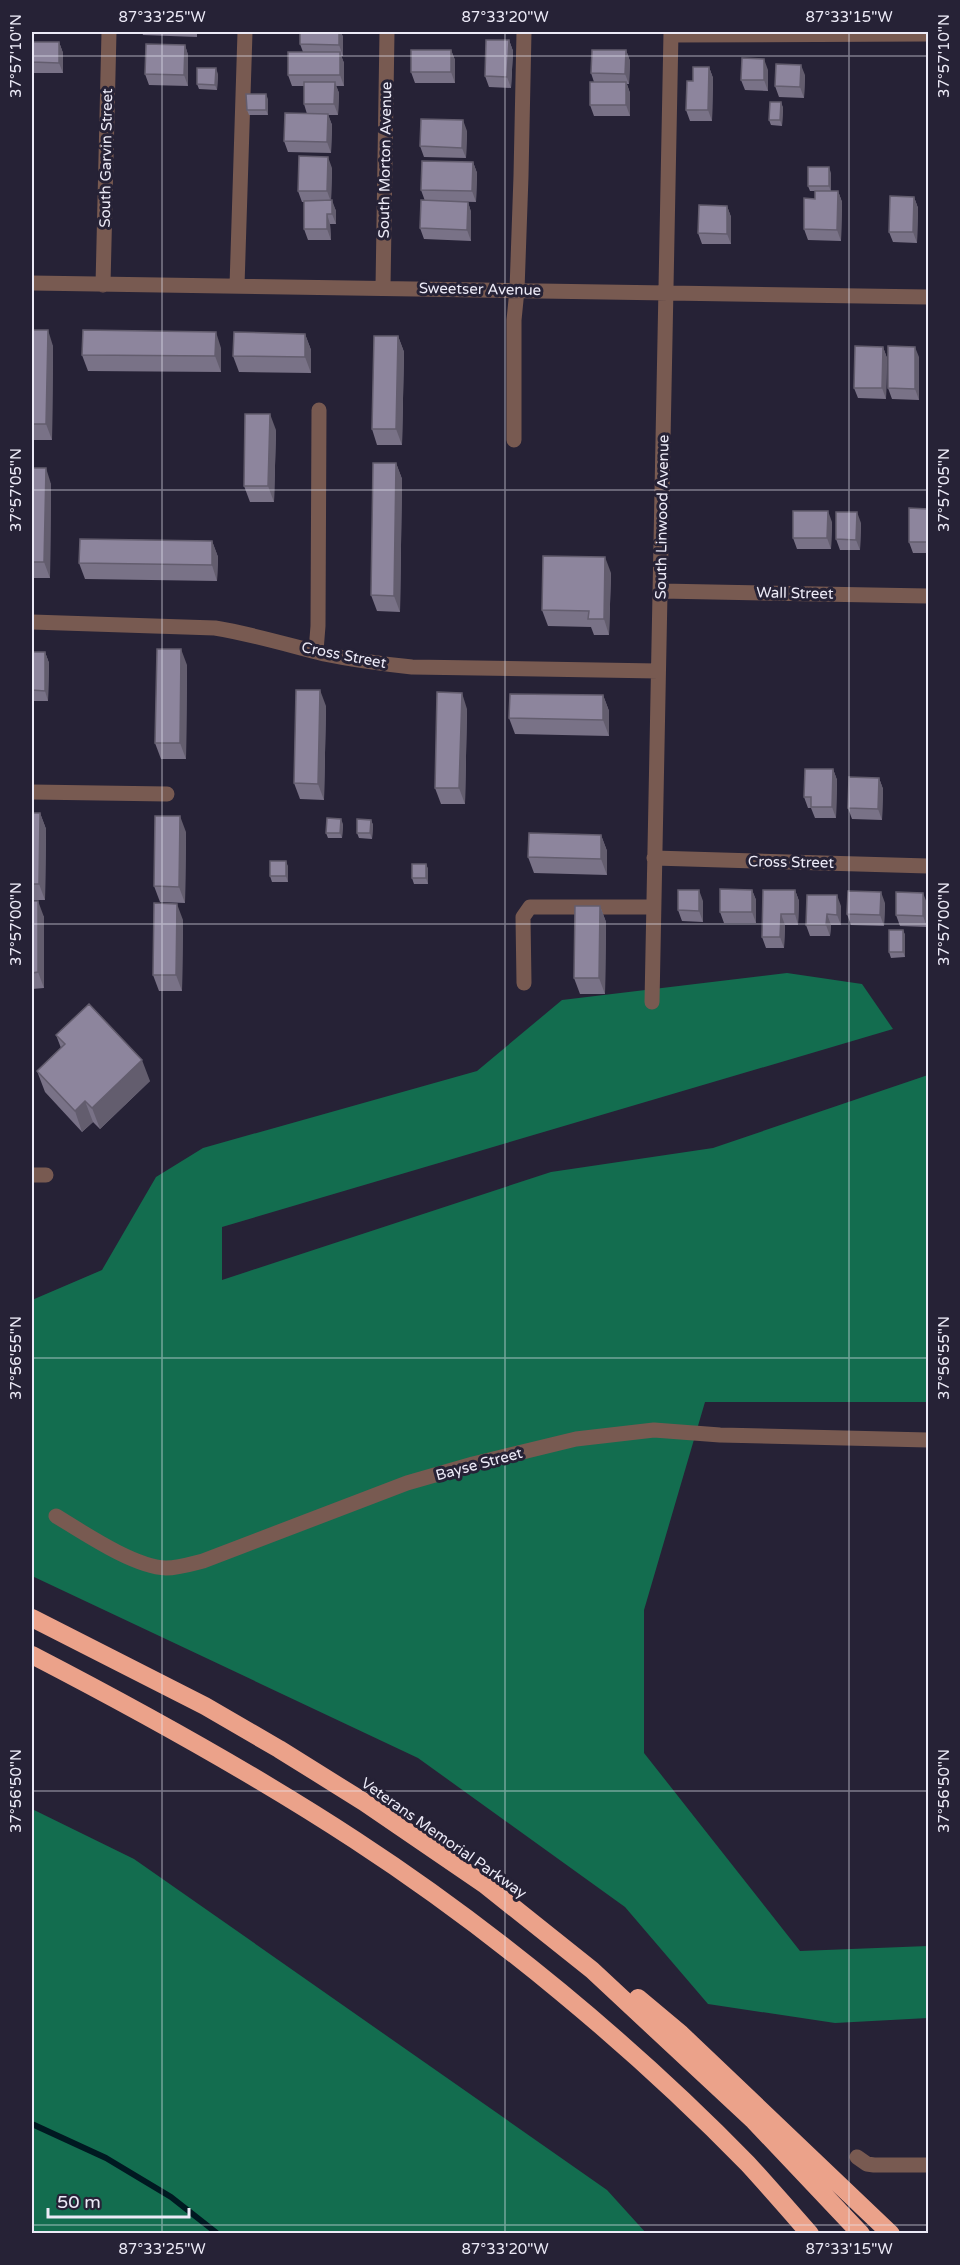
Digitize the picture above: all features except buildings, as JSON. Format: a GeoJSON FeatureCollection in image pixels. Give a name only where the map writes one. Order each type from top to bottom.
{"type":"FeatureCollection","features":[{"type":"Feature","properties":{"kind":"highway","name":"Veterans Memorial Parkway"},"geometry":{"type":"LineString","coordinates":[[32,1618],[205,1706],[355,1797],[484,1884],[592,1970],[754,2121],[861,2234]]}},
{"type":"Feature","properties":{"kind":"highway"},"geometry":{"type":"LineString","coordinates":[[32,1655],[115,1698],[245,1771],[358,1841],[444,1902],[524,1963],[621,2045],[748,2165],[810,2234]]}},
{"type":"Feature","properties":{"kind":"highway"},"geometry":{"type":"LineString","coordinates":[[592,1970],[631,1992],[681,2034],[891,2234]]}},
{"type":"Feature","properties":{"kind":"street","name":"South Garvin Street"},"geometry":{"type":"LineString","coordinates":[[103,285],[109,32]]}},
{"type":"Feature","properties":{"kind":"street"},"geometry":{"type":"LineString","coordinates":[[237,286],[245,32]]}},
{"type":"Feature","properties":{"kind":"street","name":"South Morton Avenue"},"geometry":{"type":"LineString","coordinates":[[383,288],[387,32]]}},
{"type":"Feature","properties":{"kind":"street"},"geometry":{"type":"LineString","coordinates":[[514,440],[513,320],[517,290],[524,32]]}},
{"type":"Feature","properties":{"kind":"street"},"geometry":{"type":"LineString","coordinates":[[671,33],[928,34]]}},
{"type":"Feature","properties":{"kind":"street","name":"South Linwood Avenue"},"geometry":{"type":"LineString","coordinates":[[652,1002],[652,907],[661,591],[671,33]]}},
{"type":"Feature","properties":{"kind":"street","name":"Sweetser Avenue"},"geometry":{"type":"LineString","coordinates":[[32,283],[928,297]]}},
{"type":"Feature","properties":{"kind":"street"},"geometry":{"type":"LineString","coordinates":[[316,651],[319,410]]}},
{"type":"Feature","properties":{"kind":"street","name":"Wall Street"},"geometry":{"type":"LineString","coordinates":[[661,591],[928,596]]}},
{"type":"Feature","properties":{"kind":"street","name":"Cross Street"},"geometry":{"type":"LineString","coordinates":[[32,622],[215,628],[376,663],[412,667],[658,671]]}},
{"type":"Feature","properties":{"kind":"street"},"geometry":{"type":"LineString","coordinates":[[32,792],[167,794]]}},
{"type":"Feature","properties":{"kind":"street","name":"Cross Street"},"geometry":{"type":"LineString","coordinates":[[654,858],[928,866]]}},
{"type":"Feature","properties":{"kind":"street"},"geometry":{"type":"LineString","coordinates":[[524,983],[523,917],[530,907],[652,907]]}},
{"type":"Feature","properties":{"kind":"street","name":"Bayse Street"},"geometry":{"type":"LineString","coordinates":[[56,1516],[133,1559],[149,1565],[178,1568],[203,1561],[407,1483],[576,1439],[654,1430],[720,1436],[928,1440]]}},
{"type":"Feature","properties":{"kind":"street"},"geometry":{"type":"LineString","coordinates":[[857,2157],[867,2164],[874,2165],[928,2165]]}},
{"type":"Feature","properties":{"kind":"green space"},"geometry":{"type":"Polygon","coordinates":[[[787,973],[862,984],[893,1029],[222,1227],[222,1280],[551,1172],[713,1148],[928,1075],[928,1402],[705,1402],[644,1610],[644,1753],[800,1951],[928,1946],[928,2018],[835,2023],[708,2004],[625,1907],[418,1758],[32,1576],[32,1300],[102,1270],[156,1177],[203,1148],[477,1071],[562,1000],[787,973]]]}},
{"type":"Feature","properties":{"kind":"green space"},"geometry":{"type":"Polygon","coordinates":[[[32,1809],[134,1859],[607,2190],[646,2233],[32,2233],[32,1809]]]}},
{"type":"Feature","properties":{"kind":"waterway"},"geometry":{"type":"LineString","coordinates":[[32,2124],[106,2158],[171,2197],[218,2234]]}}]}
